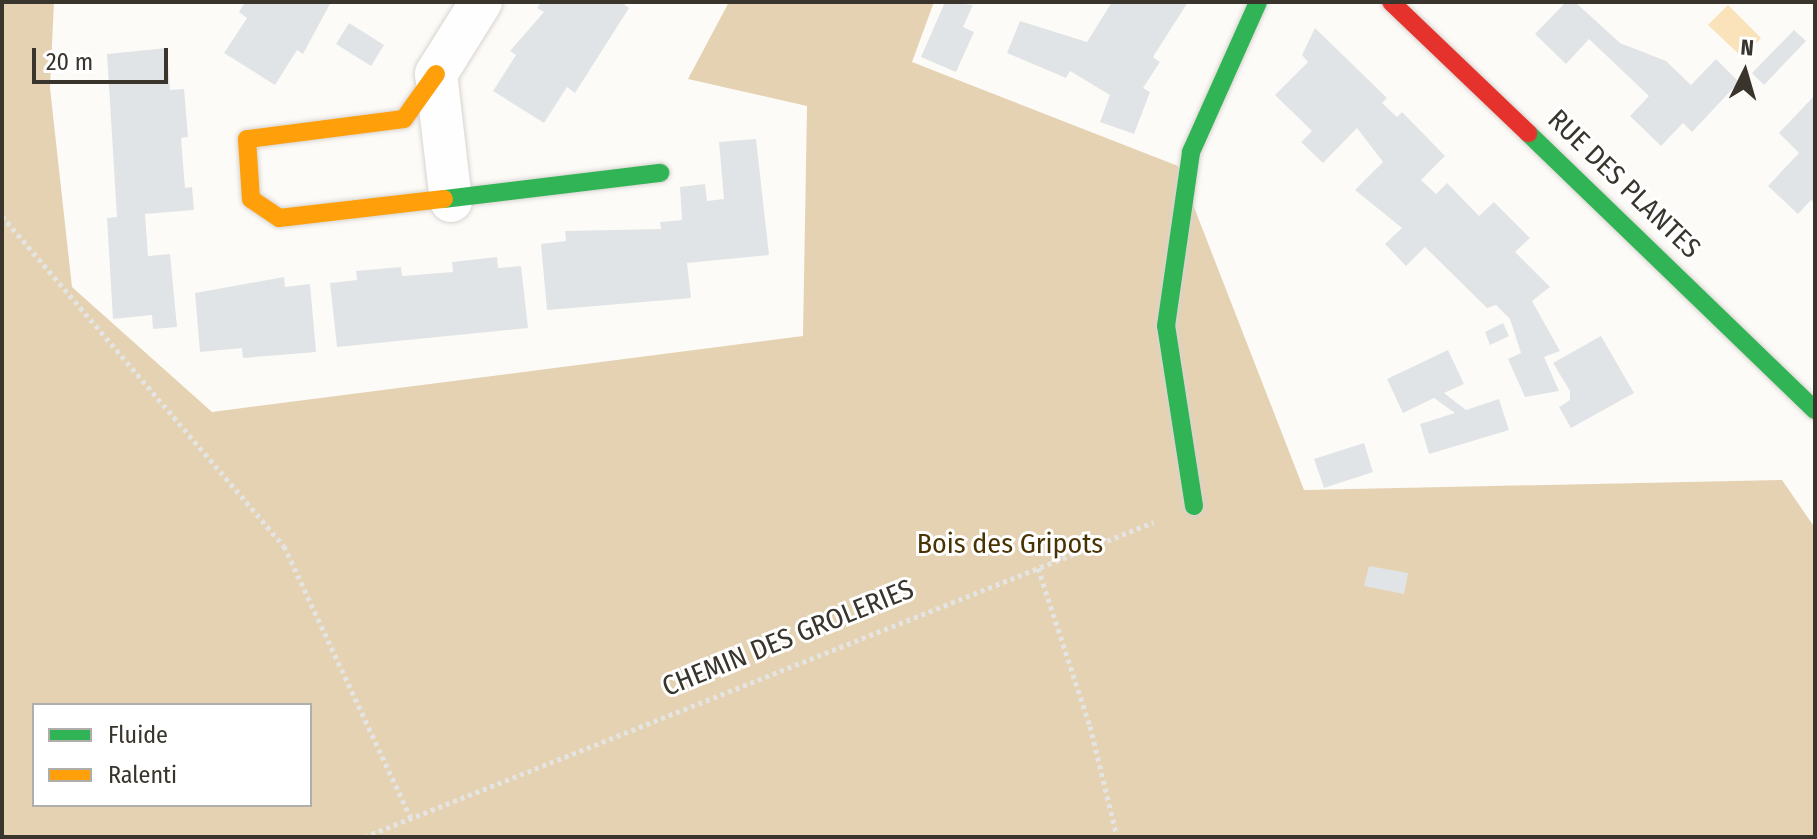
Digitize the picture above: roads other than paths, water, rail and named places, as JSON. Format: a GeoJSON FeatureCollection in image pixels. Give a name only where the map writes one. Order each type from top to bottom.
{"type":"FeatureCollection","features":[{"type":"Feature","properties":{"kind":"street"},"geometry":{"type":"LineString","coordinates":[[481,2],[404,119],[247,139],[251,199],[279,218],[451,201],[660,173]]}},
{"type":"Feature","properties":{"kind":"street"},"geometry":{"type":"LineString","coordinates":[[1194,506],[1166,326],[1191,152],[1258,2]]}},
{"type":"Feature","properties":{"kind":"street","name":"RUE DES PLANTES"},"geometry":{"type":"LineString","coordinates":[[1391,2],[1815,410]]}},
{"type":"Feature","properties":{"kind":"street"},"geometry":{"type":"LineString","coordinates":[[436,74],[451,201]]}},
{"type":"Feature","properties":{"kind":"park label","name":"Bois des Gripots"},"geometry":{"type":"Point","coordinates":[1010,544]}}]}
